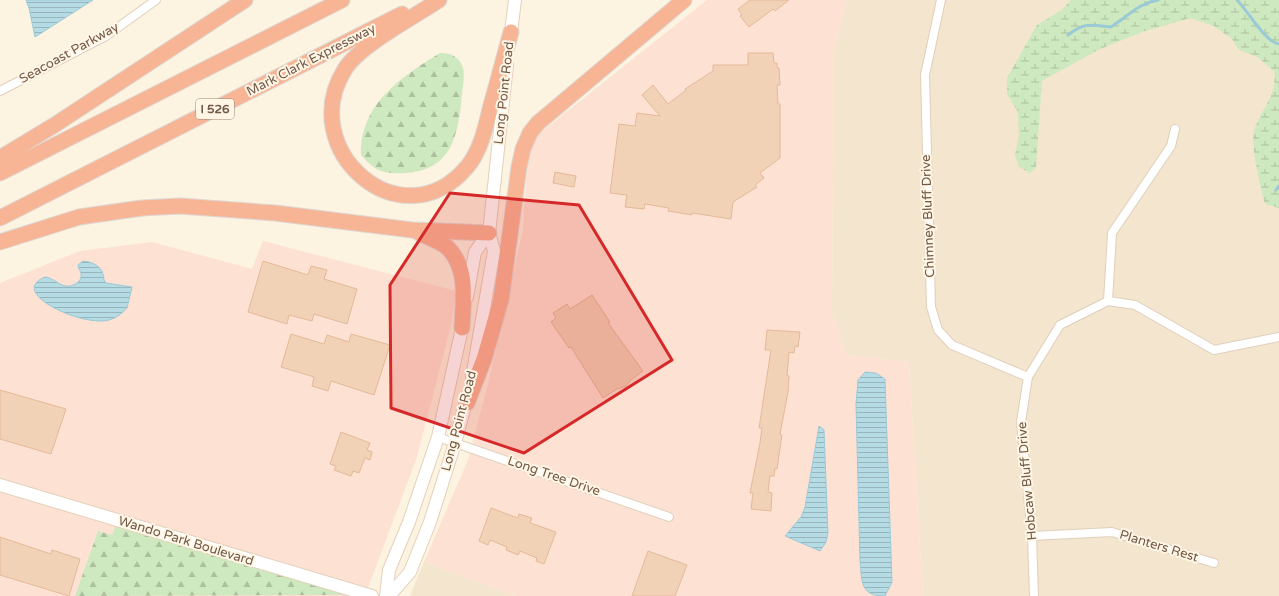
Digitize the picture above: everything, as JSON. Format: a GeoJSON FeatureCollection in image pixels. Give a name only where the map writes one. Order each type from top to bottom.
{"type":"FeatureCollection","features":[{"type":"Feature","properties":{"kind":"highway"},"geometry":{"type":"LineString","coordinates":[[0,158],[54,126],[245,0]]}},
{"type":"Feature","properties":{"kind":"highway"},"geometry":{"type":"LineString","coordinates":[[0,174],[342,0]]}},
{"type":"Feature","properties":{"kind":"highway","name":"Mark Clark Expressway"},"geometry":{"type":"LineString","coordinates":[[0,218],[430,0]]}},
{"type":"Feature","properties":{"kind":"highway"},"geometry":{"type":"LineString","coordinates":[[439,0],[356,56],[345,69],[336,90],[332,114],[338,147],[346,162],[358,175],[370,184],[402,196],[435,191],[448,184],[468,166],[483,134],[511,32]]}},
{"type":"Feature","properties":{"kind":"highway"},"geometry":{"type":"LineString","coordinates":[[467,402],[484,359],[501,300],[518,168],[523,149],[530,133],[538,122],[564,99],[684,0]]}},
{"type":"Feature","properties":{"kind":"highway"},"geometry":{"type":"LineString","coordinates":[[0,242],[79,217],[135,209],[180,206],[275,213],[412,230],[489,233]]}},
{"type":"Feature","properties":{"kind":"highway"},"geometry":{"type":"LineString","coordinates":[[412,230],[447,248],[462,272],[464,292],[462,328]]}},
{"type":"Feature","properties":{"kind":"main road","name":"Long Point Road"},"geometry":{"type":"LineString","coordinates":[[387,596],[410,572],[430,522],[467,402],[494,251],[489,233],[515,0]]}},
{"type":"Feature","properties":{"kind":"main road","name":"Long Point Road"},"geometry":{"type":"LineString","coordinates":[[387,596],[389,570],[409,522],[438,437],[462,328],[475,252],[489,233]]}},
{"type":"Feature","properties":{"kind":"main road","name":"Wando Park Boulevard"},"geometry":{"type":"LineString","coordinates":[[0,485],[372,596]]}},
{"type":"Feature","properties":{"kind":"street","name":"Seacoast Parkway"},"geometry":{"type":"LineString","coordinates":[[0,90],[106,36],[156,0]]}},
{"type":"Feature","properties":{"kind":"street","name":"Chimney Bluff Drive"},"geometry":{"type":"LineString","coordinates":[[941,0],[925,75],[931,307],[938,330],[952,345],[1028,377]]}},
{"type":"Feature","properties":{"kind":"street"},"geometry":{"type":"LineString","coordinates":[[1175,129],[1171,146],[1112,233],[1108,301],[1135,305],[1214,350],[1279,337]]}},
{"type":"Feature","properties":{"kind":"street","name":"Hobcaw Bluff Drive"},"geometry":{"type":"LineString","coordinates":[[1034,596],[1032,536],[1021,422],[1028,377],[1060,325],[1108,301]]}},
{"type":"Feature","properties":{"kind":"street","name":"Long Tree Drive"},"geometry":{"type":"LineString","coordinates":[[438,437],[669,517]]}},
{"type":"Feature","properties":{"kind":"street","name":"Planters Rest"},"geometry":{"type":"LineString","coordinates":[[1032,536],[1112,532],[1214,563]]}},
{"type":"Feature","properties":{"kind":"highlighted area"},"geometry":{"type":"Polygon","coordinates":[[[450,193],[579,205],[672,360],[524,453],[391,408],[390,285],[450,193]]]}},
{"type":"Feature","properties":{"kind":"shaded area"},"geometry":{"type":"Polygon","coordinates":[[[707,0],[847,0],[834,47],[832,313],[846,355],[909,362],[923,596],[515,596],[424,562],[468,460],[487,388],[523,230],[528,151],[541,132],[707,0]]]}},
{"type":"Feature","properties":{"kind":"shaded area"},"geometry":{"type":"Polygon","coordinates":[[[847,0],[1279,0],[1279,596],[923,596],[909,362],[846,355],[832,313],[834,47],[847,0]]]}},
{"type":"Feature","properties":{"kind":"shaded area"},"geometry":{"type":"Polygon","coordinates":[[[263,241],[456,291],[452,321],[417,457],[365,596],[0,596],[0,283],[80,251],[152,242],[252,269],[263,241]]]}},
{"type":"Feature","properties":{"kind":"shaded area"},"geometry":{"type":"Polygon","coordinates":[[[424,562],[515,596],[410,596],[424,562]]]}},
{"type":"Feature","properties":{"kind":"green space"},"geometry":{"type":"Polygon","coordinates":[[[1071,0],[1279,0],[1279,208],[1265,204],[1256,167],[1253,146],[1254,131],[1274,88],[1274,71],[1257,57],[1239,50],[1232,39],[1214,26],[1190,18],[1142,32],[1098,50],[1042,81],[1036,167],[1030,173],[1019,167],[1015,155],[1019,136],[1018,112],[1007,94],[1007,78],[1037,25],[1062,10],[1071,0]]]}},
{"type":"Feature","properties":{"kind":"green space"},"geometry":{"type":"Polygon","coordinates":[[[440,53],[450,54],[457,58],[463,68],[464,73],[458,123],[450,148],[434,165],[422,170],[406,173],[380,171],[371,165],[361,155],[367,121],[375,107],[398,82],[440,53]]]}},
{"type":"Feature","properties":{"kind":"green space"},"geometry":{"type":"Polygon","coordinates":[[[116,525],[347,595],[75,596],[98,531],[112,535],[116,525]]]}},
{"type":"Feature","properties":{"kind":"water"},"geometry":{"type":"Polygon","coordinates":[[[26,0],[93,0],[35,37],[26,0]]]}},
{"type":"Feature","properties":{"kind":"water"},"geometry":{"type":"Polygon","coordinates":[[[83,261],[98,266],[101,269],[106,283],[132,287],[127,308],[116,317],[101,321],[70,315],[54,308],[42,300],[35,292],[35,284],[45,277],[66,286],[79,282],[81,275],[78,265],[83,261]]]}},
{"type":"Feature","properties":{"kind":"water"},"geometry":{"type":"Polygon","coordinates":[[[865,372],[876,373],[885,379],[892,582],[885,596],[871,593],[864,586],[860,561],[856,404],[858,380],[865,372]]]}},
{"type":"Feature","properties":{"kind":"water"},"geometry":{"type":"Polygon","coordinates":[[[819,426],[824,430],[828,533],[826,542],[820,551],[785,536],[801,517],[805,507],[819,426]]]}},
{"type":"Feature","properties":{"kind":"building"},"geometry":{"type":"Polygon","coordinates":[[[750,0],[789,0],[775,11],[773,9],[749,27],[740,16],[742,15],[738,9],[750,0]]]}},
{"type":"Feature","properties":{"kind":"building"},"geometry":{"type":"Polygon","coordinates":[[[748,53],[773,53],[774,63],[777,63],[777,68],[779,68],[780,85],[777,85],[778,104],[780,104],[780,158],[760,173],[764,178],[755,185],[757,187],[733,202],[731,219],[668,211],[669,208],[645,204],[644,209],[625,207],[627,195],[610,193],[619,124],[635,126],[637,113],[660,116],[642,95],[653,85],[668,104],[686,90],[685,89],[713,71],[713,65],[748,65],[748,53]]]}},
{"type":"Feature","properties":{"kind":"building"},"geometry":{"type":"Polygon","coordinates":[[[555,172],[576,176],[574,187],[553,183],[555,172]]]}},
{"type":"Feature","properties":{"kind":"building"},"geometry":{"type":"Polygon","coordinates":[[[263,261],[308,275],[311,266],[327,270],[324,279],[357,289],[347,324],[314,314],[312,321],[289,315],[287,324],[248,312],[263,261]]]}},
{"type":"Feature","properties":{"kind":"building"},"geometry":{"type":"Polygon","coordinates":[[[592,295],[610,322],[608,323],[643,371],[632,379],[626,386],[617,389],[603,398],[571,347],[569,348],[551,322],[556,318],[553,313],[567,304],[570,309],[592,295]]]}},
{"type":"Feature","properties":{"kind":"building"},"geometry":{"type":"Polygon","coordinates":[[[767,330],[800,332],[798,347],[795,346],[794,353],[789,352],[787,375],[789,376],[788,392],[780,434],[782,435],[777,469],[775,468],[774,476],[770,476],[768,492],[772,493],[771,511],[751,509],[753,493],[750,493],[760,443],[762,428],[759,428],[771,350],[765,350],[767,330]]]}},
{"type":"Feature","properties":{"kind":"building"},"geometry":{"type":"Polygon","coordinates":[[[291,334],[324,344],[327,335],[349,342],[351,334],[390,345],[374,395],[331,381],[328,391],[312,386],[314,377],[281,367],[291,334]]]}},
{"type":"Feature","properties":{"kind":"building"},"geometry":{"type":"Polygon","coordinates":[[[0,390],[66,409],[51,454],[0,439],[0,390]]]}},
{"type":"Feature","properties":{"kind":"building"},"geometry":{"type":"Polygon","coordinates":[[[341,432],[370,443],[367,450],[372,452],[370,460],[365,458],[359,473],[353,471],[351,476],[334,470],[336,466],[330,464],[341,432]]]}},
{"type":"Feature","properties":{"kind":"building"},"geometry":{"type":"Polygon","coordinates":[[[491,508],[518,518],[519,514],[532,518],[530,523],[556,532],[544,564],[536,561],[537,558],[520,551],[518,555],[506,550],[507,547],[490,540],[488,545],[479,541],[491,508]]]}},
{"type":"Feature","properties":{"kind":"building"},"geometry":{"type":"Polygon","coordinates":[[[0,537],[51,554],[52,550],[80,559],[69,596],[0,575],[0,537]]]}},
{"type":"Feature","properties":{"kind":"building"},"geometry":{"type":"Polygon","coordinates":[[[648,551],[687,565],[675,596],[632,596],[648,551]]]}},
{"type":"Feature","properties":{"kind":"waterway"},"geometry":{"type":"LineString","coordinates":[[1068,35],[1079,28],[1088,25],[1111,27],[1139,7],[1158,0]]}},
{"type":"Feature","properties":{"kind":"waterway"},"geometry":{"type":"LineString","coordinates":[[1237,0],[1262,32],[1268,38],[1279,44]]}},
{"type":"Feature","properties":{"kind":"waterway"},"geometry":{"type":"LineString","coordinates":[[1276,190],[1279,186]]}}]}
